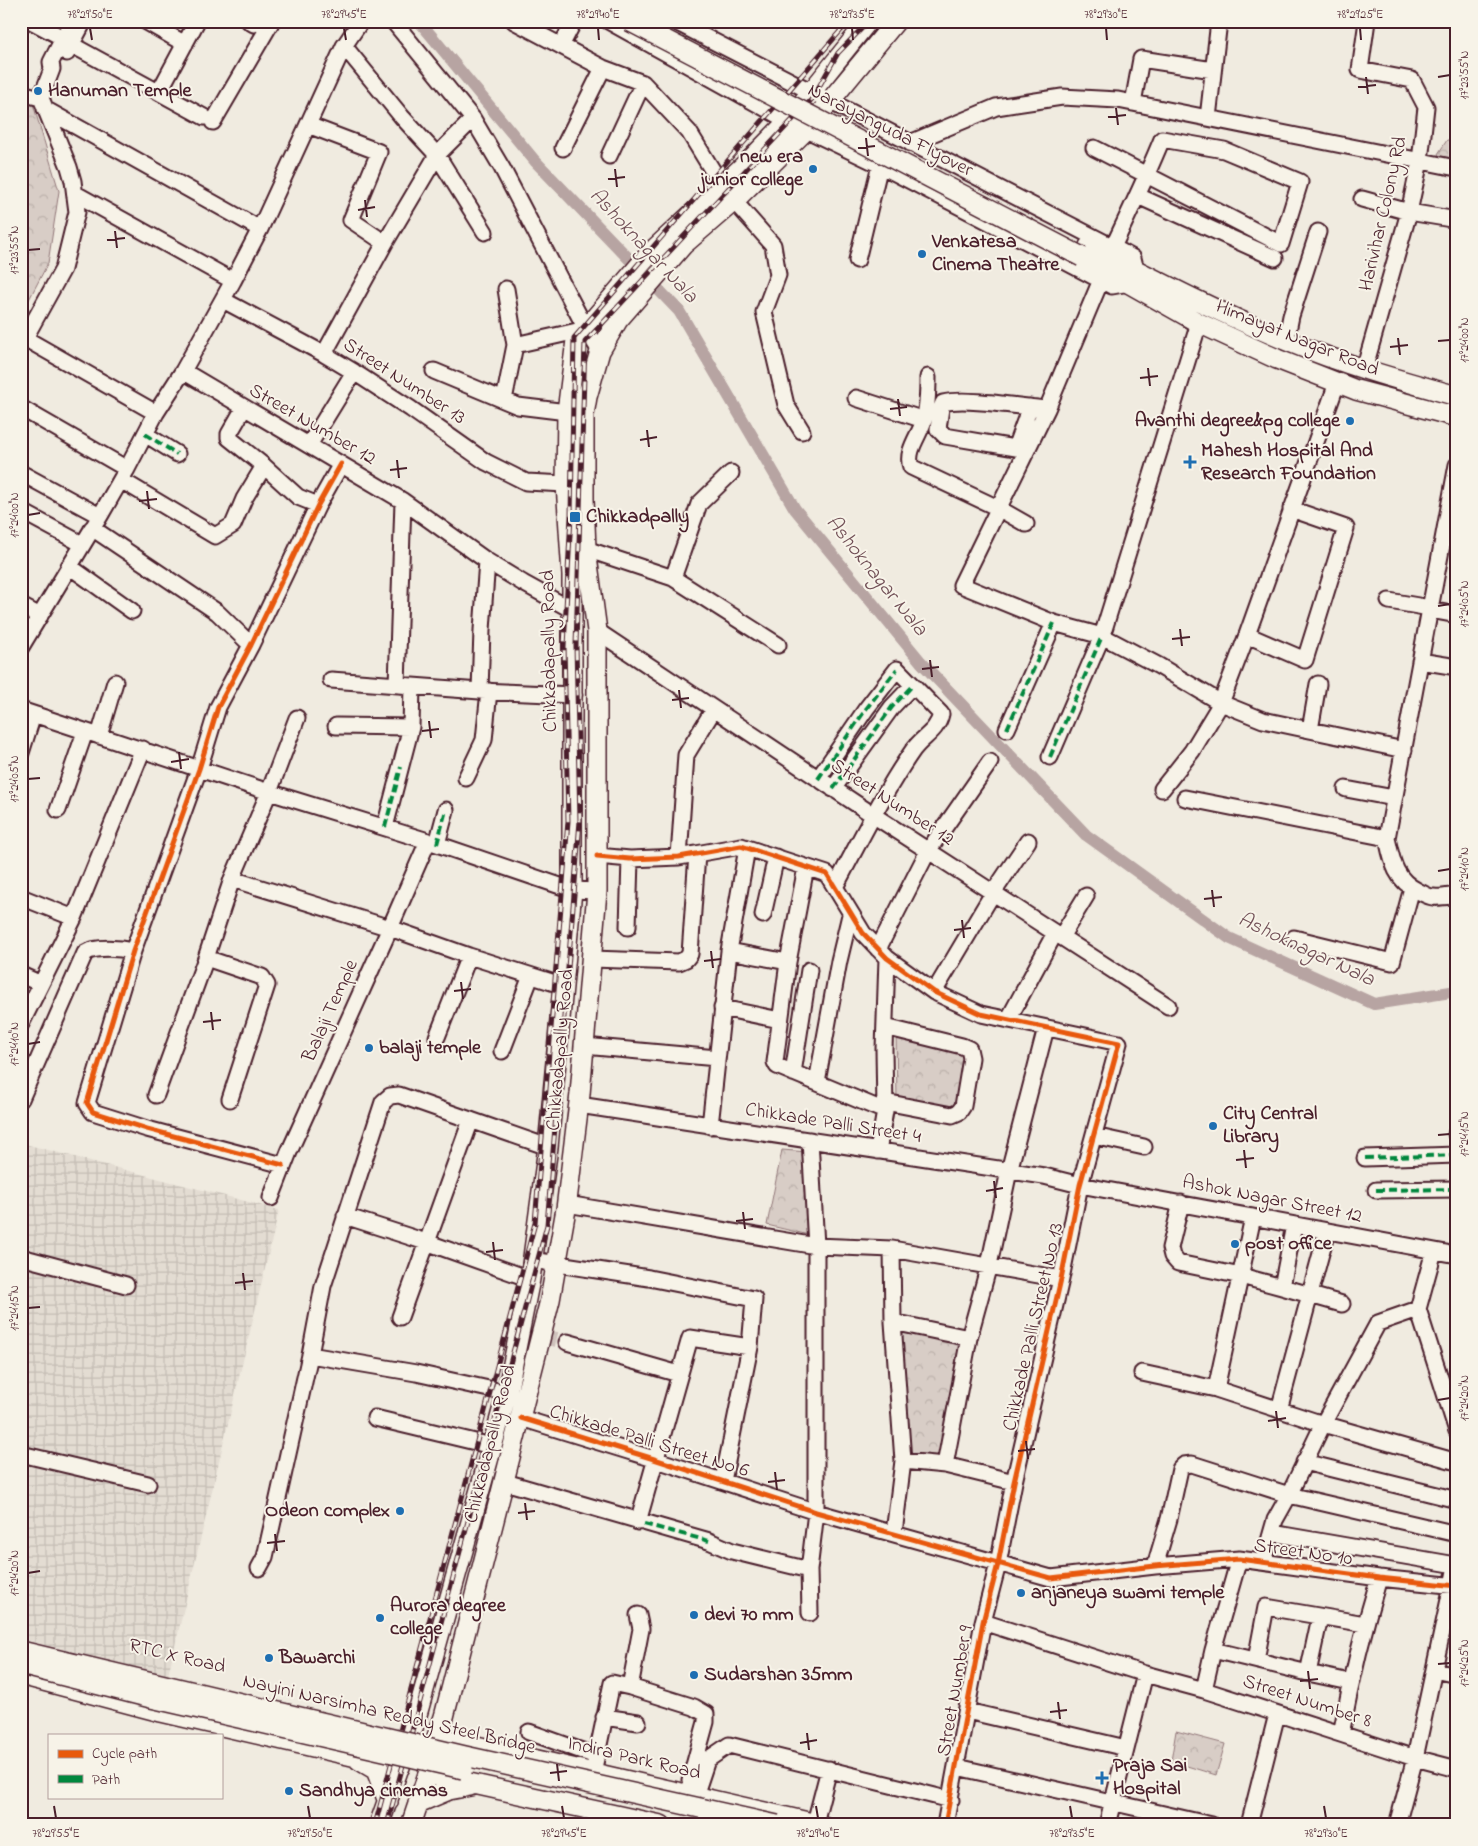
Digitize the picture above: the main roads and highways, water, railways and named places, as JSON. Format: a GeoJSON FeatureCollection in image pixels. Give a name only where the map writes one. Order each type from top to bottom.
{"type":"FeatureCollection","features":[{"type":"Feature","properties":{"kind":"main road","name":"Narayanguda Flyover"},"geometry":{"type":"LineString","coordinates":[[629,21],[1085,251]]}},
{"type":"Feature","properties":{"kind":"main road","name":"Narayanguda Flyover"},"geometry":{"type":"LineString","coordinates":[[655,21],[1133,277]]}},
{"type":"Feature","properties":{"kind":"main road"},"geometry":{"type":"LineString","coordinates":[[728,193],[753,157],[788,121],[868,21]]}},
{"type":"Feature","properties":{"kind":"main road"},"geometry":{"type":"LineString","coordinates":[[728,193],[807,129],[896,21]]}},
{"type":"Feature","properties":{"kind":"main road","name":"Chikkadapally Road"},"geometry":{"type":"LineString","coordinates":[[411,1825],[428,1774],[446,1739],[444,1717],[550,1300],[567,1204],[579,1105],[597,891],[597,631],[586,549],[584,415],[587,397],[600,351],[618,320],[728,193]]}},
{"type":"Feature","properties":{"kind":"main road","name":"Chikkadapally Road"},"geometry":{"type":"LineString","coordinates":[[379,1825],[413,1728],[507,1393],[530,1279],[548,1146],[572,890],[574,695],[572,575],[566,484],[567,412],[576,340],[651,252],[690,214],[728,193]]}},
{"type":"Feature","properties":{"kind":"main road","name":"Himayat Nagar Road"},"geometry":{"type":"LineString","coordinates":[[1133,277],[1199,323],[1337,383],[1457,417]]}},
{"type":"Feature","properties":{"kind":"main road","name":"Himayat Nagar Road"},"geometry":{"type":"LineString","coordinates":[[1133,277],[1286,341],[1364,370],[1457,396]]}},
{"type":"Feature","properties":{"kind":"main road"},"geometry":{"type":"LineString","coordinates":[[458,1572],[480,1578]]}},
{"type":"Feature","properties":{"kind":"main road","name":"RTC X Road"},"geometry":{"type":"LineString","coordinates":[[21,1643],[389,1731],[413,1728]]}},
{"type":"Feature","properties":{"kind":"main road","name":"Nayini Narsimha Reddy Steel Bridge"},"geometry":{"type":"LineString","coordinates":[[21,1650],[465,1756],[777,1825]]}},
{"type":"Feature","properties":{"kind":"main road","name":"Nayini Narsimha Reddy Steel Bridge"},"geometry":{"type":"LineString","coordinates":[[21,1665],[151,1698],[720,1825]]}},
{"type":"Feature","properties":{"kind":"main road"},"geometry":{"type":"LineString","coordinates":[[21,1676],[161,1712],[400,1767]]}},
{"type":"Feature","properties":{"kind":"main road"},"geometry":{"type":"LineString","coordinates":[[292,1742],[303,1710]]}},
{"type":"Feature","properties":{"kind":"main road","name":"Indira Park Road"},"geometry":{"type":"LineString","coordinates":[[446,1739],[532,1759],[595,1764],[690,1795],[818,1824]]}},
{"type":"Feature","properties":{"kind":"main road"},"geometry":{"type":"LineString","coordinates":[[354,1756],[376,1770],[388,1802]]}},
{"type":"Feature","properties":{"kind":"main road"},"geometry":{"type":"LineString","coordinates":[[523,1795],[532,1759]]}},
{"type":"Feature","properties":{"kind":"main road"},"geometry":{"type":"LineString","coordinates":[[428,1774],[661,1825]]}},
{"type":"Feature","properties":{"kind":"main road"},"geometry":{"type":"LineString","coordinates":[[418,1803],[449,1790],[476,1785]]}},
{"type":"Feature","properties":{"kind":"waterway","name":"Ashoknagar Nala"},"geometry":{"type":"LineString","coordinates":[[419,21],[535,161],[679,311],[795,509],[921,662],[1086,835],[1229,938],[1374,1004],[1457,991]]}},
{"type":"Feature","properties":{"kind":"tunnel"},"geometry":{"type":"LineString","coordinates":[[542,1336],[567,1342]]}},
{"type":"Feature","properties":{"kind":"railway"},"geometry":{"type":"LineString","coordinates":[[375,1825],[535,1223],[568,821],[564,646],[571,516],[574,338],[849,21]]}},
{"type":"Feature","properties":{"kind":"railway"},"geometry":{"type":"LineString","coordinates":[[387,1825],[547,1225],[580,821],[576,645],[585,342],[812,99],[838,53],[869,21]]}},
{"type":"Feature","properties":{"kind":"place","name":"Hanuman Temple"},"geometry":{"type":"Point","coordinates":[38,91]}},
{"type":"Feature","properties":{"kind":"place","name":"new era junior college"},"geometry":{"type":"Point","coordinates":[813,169]}},
{"type":"Feature","properties":{"kind":"place","name":"Venkatesa Cinema Theatre"},"geometry":{"type":"Point","coordinates":[922,254]}},
{"type":"Feature","properties":{"kind":"place","name":"Avanthi degree&pg college"},"geometry":{"type":"Point","coordinates":[1350,421]}},
{"type":"Feature","properties":{"kind":"place","name":"Mahesh Hospital And Research Foundation"},"geometry":{"type":"Point","coordinates":[1190,462]}},
{"type":"Feature","properties":{"kind":"place","name":"Chikkadpally"},"geometry":{"type":"Point","coordinates":[575,517]}},
{"type":"Feature","properties":{"kind":"place","name":"balaji temple"},"geometry":{"type":"Point","coordinates":[369,1048]}},
{"type":"Feature","properties":{"kind":"place","name":"City Central Library"},"geometry":{"type":"Point","coordinates":[1213,1126]}},
{"type":"Feature","properties":{"kind":"place","name":"post office"},"geometry":{"type":"Point","coordinates":[1235,1244]}},
{"type":"Feature","properties":{"kind":"place","name":"Odeon complex"},"geometry":{"type":"Point","coordinates":[400,1511]}},
{"type":"Feature","properties":{"kind":"place","name":"anjaneya swami temple"},"geometry":{"type":"Point","coordinates":[1021,1593]}},
{"type":"Feature","properties":{"kind":"place","name":"devi 70 mm"},"geometry":{"type":"Point","coordinates":[694,1615]}},
{"type":"Feature","properties":{"kind":"place","name":"Aurora degree college"},"geometry":{"type":"Point","coordinates":[380,1618]}},
{"type":"Feature","properties":{"kind":"place","name":"Bawarchi"},"geometry":{"type":"Point","coordinates":[269,1658]}},
{"type":"Feature","properties":{"kind":"place","name":"Sudarshan 35mm"},"geometry":{"type":"Point","coordinates":[694,1675]}},
{"type":"Feature","properties":{"kind":"place","name":"Praja Sai Hospital"},"geometry":{"type":"Point","coordinates":[1102,1778]}},
{"type":"Feature","properties":{"kind":"place","name":"Sandhya cinemas"},"geometry":{"type":"Point","coordinates":[289,1791]}}]}
